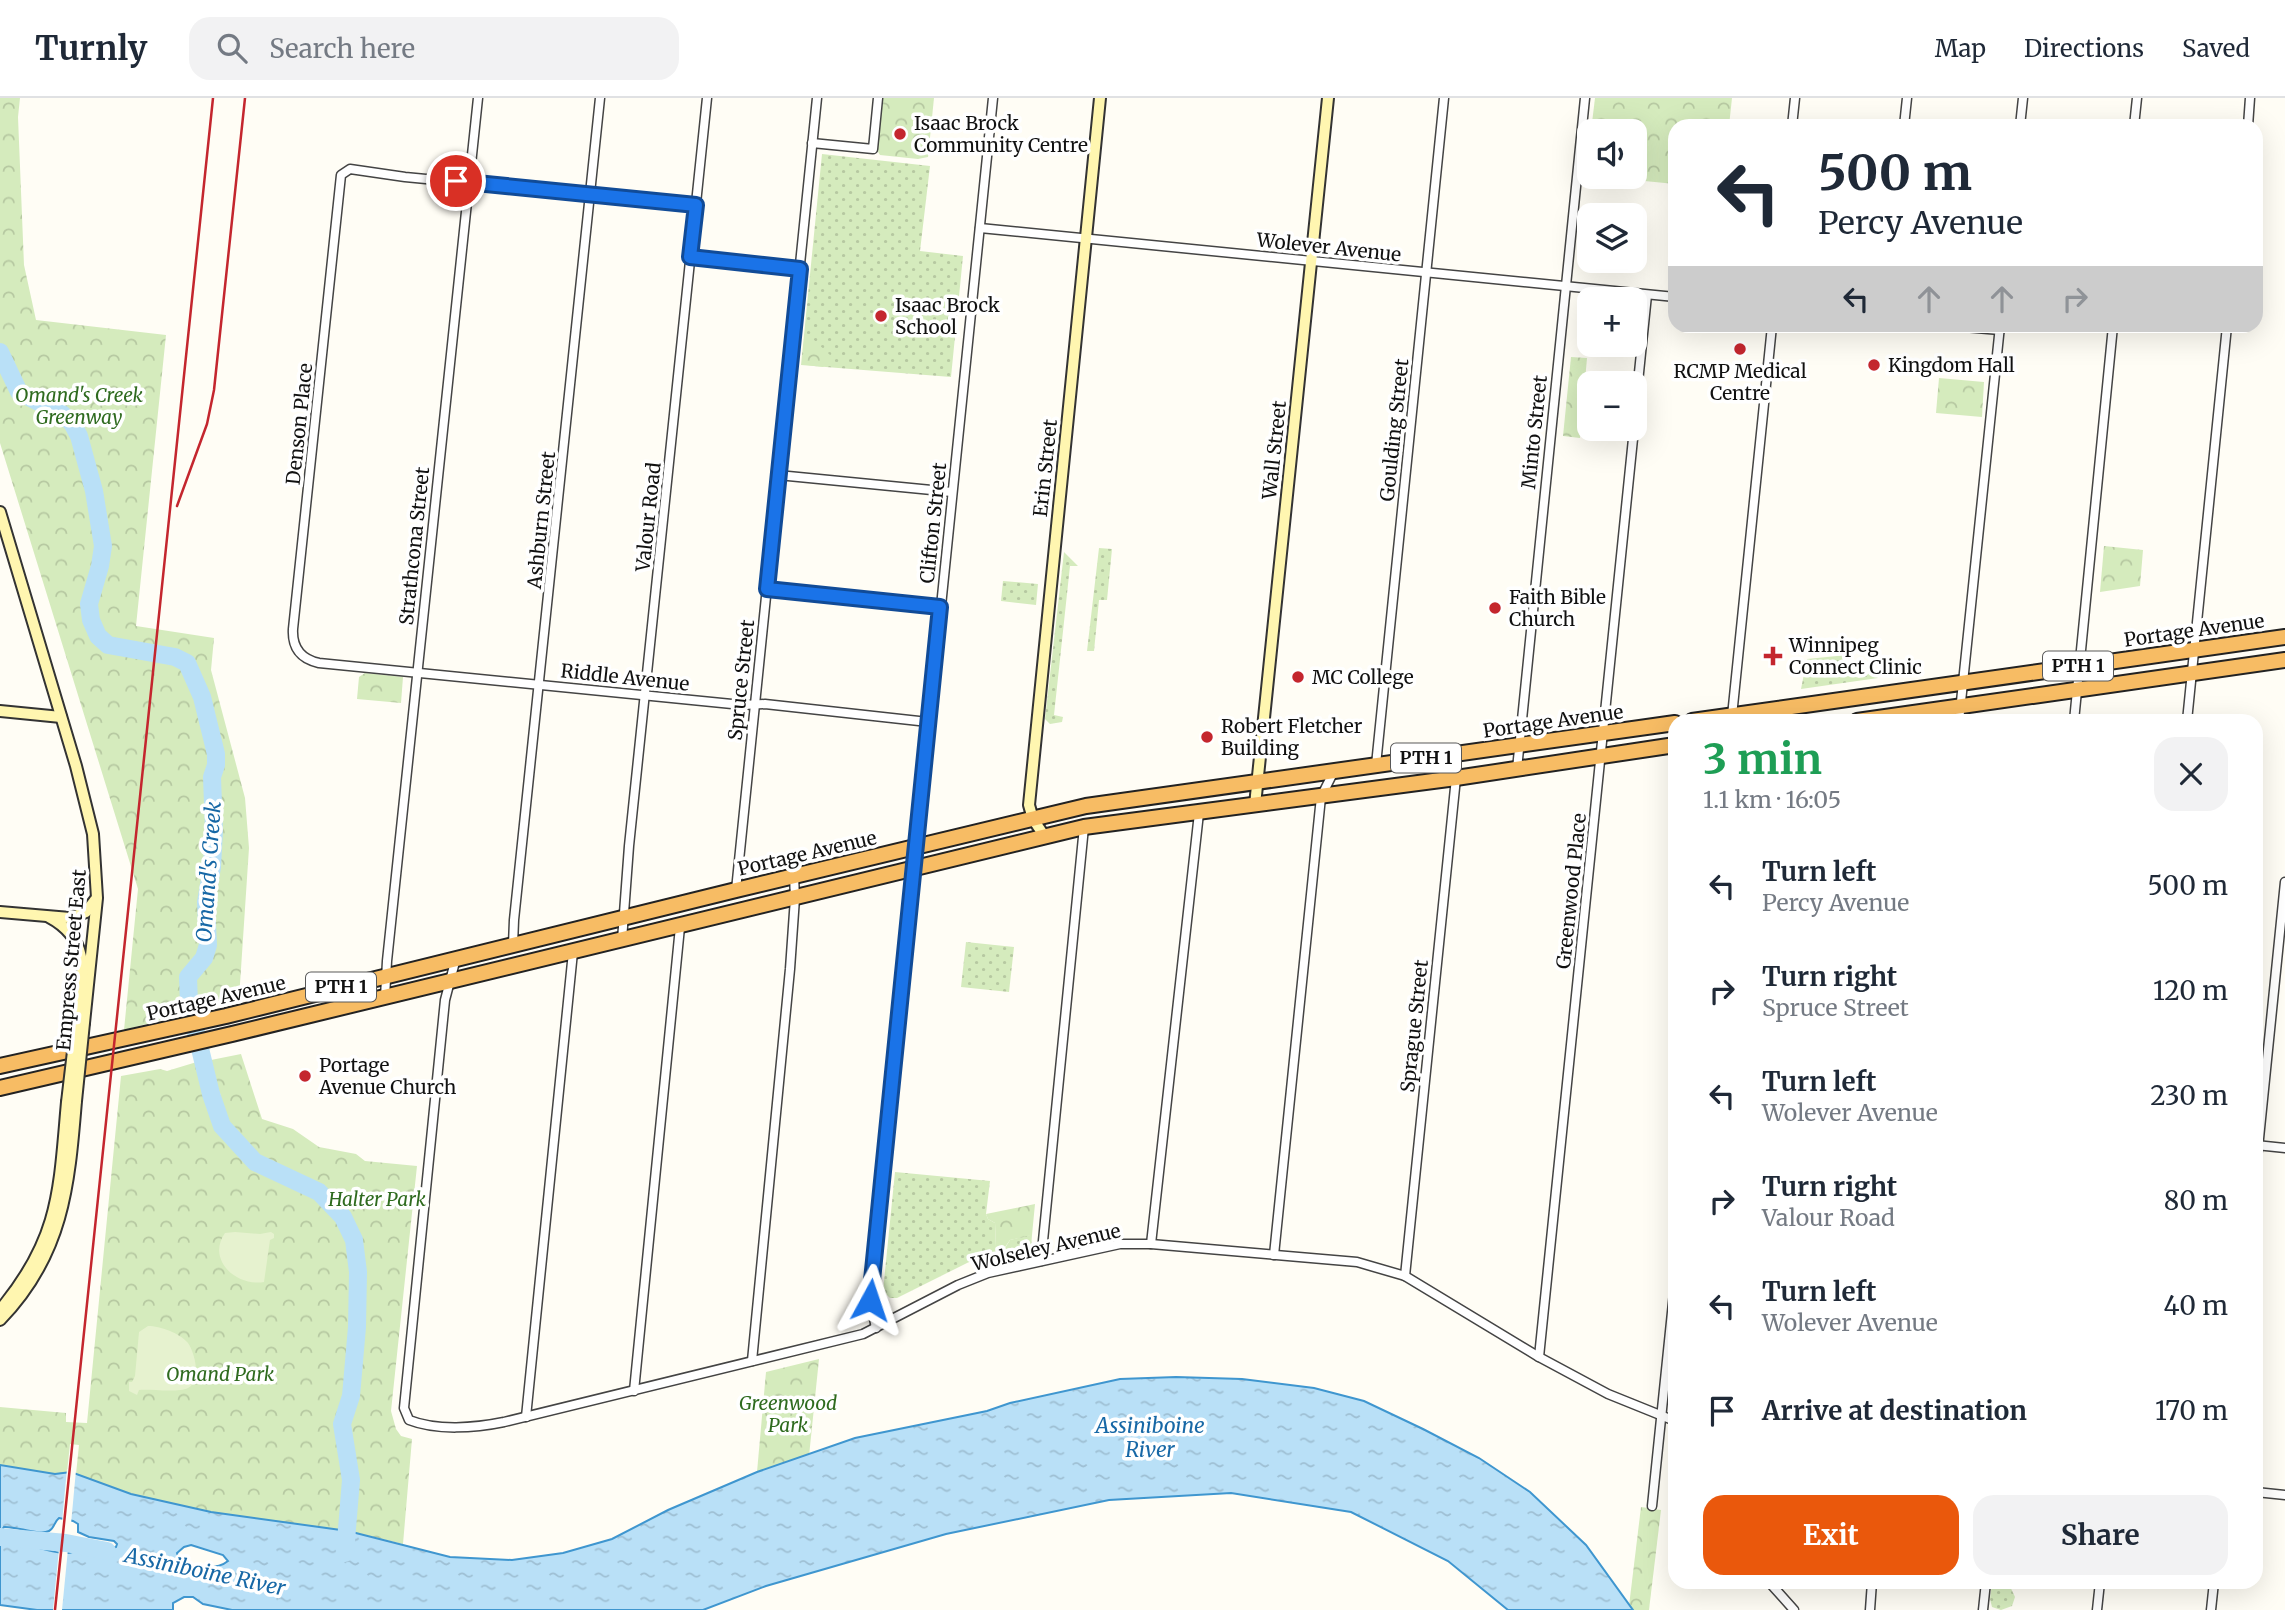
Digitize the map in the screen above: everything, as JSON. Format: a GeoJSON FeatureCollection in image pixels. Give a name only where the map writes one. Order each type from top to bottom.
{"type":"FeatureCollection","features":[{"type":"Feature","properties":{"kind":"highway","name":"Portage Avenue"},"geometry":{"type":"LineString","coordinates":[[1758,714],[2285,637]]}},
{"type":"Feature","properties":{"kind":"highway","name":"PTH 1"},"geometry":{"type":"LineString","coordinates":[[1960,714],[2076,689],[2285,660]]}},
{"type":"Feature","properties":{"kind":"highway","name":"Portage Avenue"},"geometry":{"type":"LineString","coordinates":[[0,1066],[226,1016],[1086,806],[1668,724]]}},
{"type":"Feature","properties":{"kind":"highway","name":"Portage Avenue"},"geometry":{"type":"LineString","coordinates":[[0,1088],[164,1051],[1084,827],[1321,797],[1668,746]]}},
{"type":"Feature","properties":{"kind":"main road","name":"Erin Street"},"geometry":{"type":"LineString","coordinates":[[1045,837],[1033,819],[1028,805],[1100,98]]}},
{"type":"Feature","properties":{"kind":"main road","name":"Wall Street"},"geometry":{"type":"LineString","coordinates":[[1255,805],[1328,98]]}},
{"type":"Feature","properties":{"kind":"main road","name":"Empress Street East"},"geometry":{"type":"LineString","coordinates":[[0,512],[93,834],[97,898],[59,1192],[50,1227],[37,1260],[0,1310]]}},
{"type":"Feature","properties":{"kind":"main road"},"geometry":{"type":"LineString","coordinates":[[0,712],[61,717]]}},
{"type":"Feature","properties":{"kind":"main road"},"geometry":{"type":"LineString","coordinates":[[0,912],[70,918],[89,910],[97,898]]}},
{"type":"Feature","properties":{"kind":"main road","name":"Empress Street East"},"geometry":{"type":"LineString","coordinates":[[49,917],[73,936],[82,956],[80,1024]]}},
{"type":"Feature","properties":{"kind":"main road","name":"Empress Street East"},"geometry":{"type":"LineString","coordinates":[[0,1320],[39,1271],[56,1233],[66,1196],[71,1102]]}},
{"type":"Feature","properties":{"kind":"street","name":"Strathcona Street"},"geometry":{"type":"LineString","coordinates":[[385,997],[416,673],[478,98]]}},
{"type":"Feature","properties":{"kind":"street","name":"Ashburn Street"},"geometry":{"type":"LineString","coordinates":[[513,945],[600,98]]}},
{"type":"Feature","properties":{"kind":"street","name":"Valour Road"},"geometry":{"type":"LineString","coordinates":[[622,940],[706,98]]}},
{"type":"Feature","properties":{"kind":"street","name":"Spruce Street"},"geometry":{"type":"LineString","coordinates":[[736,890],[817,98]]}},
{"type":"Feature","properties":{"kind":"street"},"geometry":{"type":"LineString","coordinates":[[812,143],[873,149],[878,98]]}},
{"type":"Feature","properties":{"kind":"street","name":"Clifton Street"},"geometry":{"type":"LineString","coordinates":[[876,1328],[870,1300],[993,98]]}},
{"type":"Feature","properties":{"kind":"street","name":"Goulding Street"},"geometry":{"type":"LineString","coordinates":[[1376,765],[1444,98]]}},
{"type":"Feature","properties":{"kind":"street","name":"Minto Street"},"geometry":{"type":"LineString","coordinates":[[1517,769],[1585,98]]}},
{"type":"Feature","properties":{"kind":"street"},"geometry":{"type":"LineString","coordinates":[[1793,119],[1795,98]]}},
{"type":"Feature","properties":{"kind":"street"},"geometry":{"type":"LineString","coordinates":[[1905,119],[1907,98]]}},
{"type":"Feature","properties":{"kind":"street"},"geometry":{"type":"LineString","coordinates":[[2021,119],[2023,98]]}},
{"type":"Feature","properties":{"kind":"street"},"geometry":{"type":"LineString","coordinates":[[2135,119],[2137,98]]}},
{"type":"Feature","properties":{"kind":"street"},"geometry":{"type":"LineString","coordinates":[[2248,119],[2250,98]]}},
{"type":"Feature","properties":{"kind":"street","name":"Denson Place"},"geometry":{"type":"LineString","coordinates":[[319,663],[308,660],[299,653],[293,641],[293,629],[341,175],[350,169],[469,183]]}},
{"type":"Feature","properties":{"kind":"street"},"geometry":{"type":"LineString","coordinates":[[469,183],[696,205]]}},
{"type":"Feature","properties":{"kind":"street","name":"Wolever Avenue"},"geometry":{"type":"LineString","coordinates":[[980,228],[1577,287]]}},
{"type":"Feature","properties":{"kind":"street"},"geometry":{"type":"LineString","coordinates":[[690,257],[800,269]]}},
{"type":"Feature","properties":{"kind":"street","name":"Wolever Avenue"},"geometry":{"type":"LineString","coordinates":[[1647,295],[1668,297]]}},
{"type":"Feature","properties":{"kind":"street"},"geometry":{"type":"LineString","coordinates":[[1732,714],[1771,333]]}},
{"type":"Feature","properties":{"kind":"street"},"geometry":{"type":"LineString","coordinates":[[1960,714],[1999,333]]}},
{"type":"Feature","properties":{"kind":"street"},"geometry":{"type":"LineString","coordinates":[[2074,714],[2112,333]]}},
{"type":"Feature","properties":{"kind":"street"},"geometry":{"type":"LineString","coordinates":[[2188,714],[2226,333]]}},
{"type":"Feature","properties":{"kind":"street","name":"Greenwood Place"},"geometry":{"type":"LineString","coordinates":[[1539,1357],[1633,441]]}},
{"type":"Feature","properties":{"kind":"street"},"geometry":{"type":"LineString","coordinates":[[778,475],[952,492]]}},
{"type":"Feature","properties":{"kind":"street"},"geometry":{"type":"LineString","coordinates":[[767,589],[940,607]]}},
{"type":"Feature","properties":{"kind":"street","name":"Riddle Avenue"},"geometry":{"type":"LineString","coordinates":[[319,663],[928,722]]}},
{"type":"Feature","properties":{"kind":"street"},"geometry":{"type":"LineString","coordinates":[[1274,1255],[1321,797],[1334,771]]}},
{"type":"Feature","properties":{"kind":"street","name":"Sprague Street"},"geometry":{"type":"LineString","coordinates":[[1405,1276],[1456,778]]}},
{"type":"Feature","properties":{"kind":"street"},"geometry":{"type":"LineString","coordinates":[[1151,1244],[1199,813]]}},
{"type":"Feature","properties":{"kind":"street"},"geometry":{"type":"LineString","coordinates":[[1041,1261],[1084,827]]}},
{"type":"Feature","properties":{"kind":"street"},"geometry":{"type":"LineString","coordinates":[[752,1361],[795,898],[794,876]]}},
{"type":"Feature","properties":{"kind":"street"},"geometry":{"type":"LineString","coordinates":[[2263,1089],[2285,882]]}},
{"type":"Feature","properties":{"kind":"street"},"geometry":{"type":"LineString","coordinates":[[634,1391],[680,926]]}},
{"type":"Feature","properties":{"kind":"street"},"geometry":{"type":"LineString","coordinates":[[526,1417],[573,952]]}},
{"type":"Feature","properties":{"kind":"street"},"geometry":{"type":"LineString","coordinates":[[451,981],[456,958]]}},
{"type":"Feature","properties":{"kind":"street","name":"Wolseley Avenue"},"geometry":{"type":"LineString","coordinates":[[451,981],[445,1000],[415,1289],[404,1408],[409,1420],[422,1424],[470,1426],[526,1417],[634,1391],[863,1334],[978,1277],[1120,1244],[1151,1244],[1357,1262],[1405,1276],[1539,1357],[1608,1394],[1668,1418]]}},
{"type":"Feature","properties":{"kind":"street"},"geometry":{"type":"LineString","coordinates":[[2263,1146],[2285,1148]]}},
{"type":"Feature","properties":{"kind":"street"},"geometry":{"type":"LineString","coordinates":[[1652,1506],[1668,1350]]}},
{"type":"Feature","properties":{"kind":"street"},"geometry":{"type":"LineString","coordinates":[[2263,1493],[2285,1495]]}},
{"type":"Feature","properties":{"kind":"street"},"geometry":{"type":"LineString","coordinates":[[1775,1589],[1794,1610]]}},
{"type":"Feature","properties":{"kind":"street"},"geometry":{"type":"LineString","coordinates":[[1870,1610],[1872,1589]]}},
{"type":"Feature","properties":{"kind":"street"},"geometry":{"type":"LineString","coordinates":[[1983,1610],[1985,1589]]}},
{"type":"Feature","properties":{"kind":"street"},"geometry":{"type":"LineString","coordinates":[[2097,1610],[2098,1589]]}},
{"type":"Feature","properties":{"kind":"street"},"geometry":{"type":"LineString","coordinates":[[2211,1610],[2213,1589]]}},
{"type":"Feature","properties":{"kind":"green space","name":"Omand's Creek Greenway"},"geometry":{"type":"Polygon","coordinates":[[[0,98],[20,98],[18,117],[24,265],[36,320],[166,335],[136,626],[214,638],[211,670],[245,798],[249,848],[239,999],[124,1030],[138,889],[0,443],[0,98]]]}},
{"type":"Feature","properties":{"kind":"green space"},"geometry":{"type":"Polygon","coordinates":[[[883,98],[934,98],[928,157],[918,159],[880,155],[877,150],[883,98]]]}},
{"type":"Feature","properties":{"kind":"green space"},"geometry":{"type":"Polygon","coordinates":[[[1595,98],[1732,98],[1730,119],[1668,119],[1668,183],[1647,181],[1647,119],[1592,119],[1595,98]]]}},
{"type":"Feature","properties":{"kind":"green space"},"geometry":{"type":"Polygon","coordinates":[[[822,154],[930,166],[920,251],[963,256],[951,377],[801,365],[822,154]]]}},
{"type":"Feature","properties":{"kind":"green space"},"geometry":{"type":"Polygon","coordinates":[[[814,340],[830,355],[829,362],[823,367],[807,365],[804,361],[805,343],[814,340]]]}},
{"type":"Feature","properties":{"kind":"green space"},"geometry":{"type":"Polygon","coordinates":[[[1571,357],[1587,358],[1586,371],[1577,371],[1577,438],[1563,436],[1571,357]]]}},
{"type":"Feature","properties":{"kind":"green space"},"geometry":{"type":"Polygon","coordinates":[[[1939,378],[1984,382],[1982,417],[1936,413],[1939,378]]]}},
{"type":"Feature","properties":{"kind":"green space"},"geometry":{"type":"Polygon","coordinates":[[[2104,546],[2143,550],[2140,586],[2100,592],[2104,546]]]}},
{"type":"Feature","properties":{"kind":"green space"},"geometry":{"type":"Polygon","coordinates":[[[1099,548],[1112,549],[1107,600],[1099,600],[1094,651],[1087,651],[1099,548]]]}},
{"type":"Feature","properties":{"kind":"green space"},"geometry":{"type":"Polygon","coordinates":[[[1064,552],[1078,566],[1070,566],[1054,715],[1063,717],[1062,722],[1050,724],[1045,719],[1064,552]]]}},
{"type":"Feature","properties":{"kind":"green space"},"geometry":{"type":"Polygon","coordinates":[[[1003,581],[1038,584],[1036,605],[1001,601],[1003,581]]]}},
{"type":"Feature","properties":{"kind":"green space"},"geometry":{"type":"Polygon","coordinates":[[[1847,655],[1844,661],[1850,675],[1859,678],[1872,672],[1878,678],[1801,689],[1807,659],[1847,655]]]}},
{"type":"Feature","properties":{"kind":"green space"},"geometry":{"type":"Polygon","coordinates":[[[365,673],[403,677],[401,703],[357,699],[359,677],[365,673]]]}},
{"type":"Feature","properties":{"kind":"green space"},"geometry":{"type":"Polygon","coordinates":[[[966,942],[1014,947],[1009,992],[961,987],[966,942]]]}},
{"type":"Feature","properties":{"kind":"green space","name":"Omand Park"},"geometry":{"type":"Polygon","coordinates":[[[241,1054],[262,1119],[293,1129],[319,1147],[356,1154],[365,1161],[417,1166],[391,1411],[401,1436],[412,1439],[403,1544],[348,1531],[211,1512],[131,1494],[76,1474],[79,1445],[70,1444],[67,1472],[55,1474],[0,1465],[0,1407],[66,1413],[66,1422],[87,1423],[121,1076],[160,1069],[167,1071],[200,1061],[206,1094],[215,1111],[220,1131],[228,1142],[251,1166],[291,1181],[322,1200],[346,1230],[355,1289],[346,1390],[357,1391],[362,1262],[356,1235],[343,1211],[319,1188],[270,1165],[230,1130],[225,1122],[220,1093],[215,1092],[206,1061],[241,1054]]]}},
{"type":"Feature","properties":{"kind":"green space"},"geometry":{"type":"Polygon","coordinates":[[[895,1172],[990,1181],[986,1214],[988,1219],[995,1223],[996,1247],[1005,1248],[1010,1240],[1032,1235],[1031,1248],[973,1260],[897,1298],[890,1298],[883,1291],[895,1172]]]}},
{"type":"Feature","properties":{"kind":"green space"},"geometry":{"type":"Polygon","coordinates":[[[1035,1204],[1032,1235],[1010,1240],[1003,1250],[996,1247],[995,1223],[988,1219],[986,1214],[1035,1204]]]}},
{"type":"Feature","properties":{"kind":"green space"},"geometry":{"type":"Polygon","coordinates":[[[225,1233],[274,1234],[274,1238],[270,1240],[264,1282],[235,1276],[222,1262],[220,1243],[225,1233]]]}},
{"type":"Feature","properties":{"kind":"green space"},"geometry":{"type":"Polygon","coordinates":[[[148,1326],[169,1331],[188,1343],[195,1360],[196,1373],[188,1388],[171,1391],[139,1390],[137,1395],[129,1391],[129,1382],[132,1382],[135,1376],[139,1332],[148,1326]]]}},
{"type":"Feature","properties":{"kind":"green space","name":"Greenwood Park"},"geometry":{"type":"Polygon","coordinates":[[[819,1359],[809,1456],[757,1472],[766,1372],[819,1359]]]}},
{"type":"Feature","properties":{"kind":"green space"},"geometry":{"type":"Polygon","coordinates":[[[1641,1507],[1661,1510],[1649,1610],[1633,1610],[1629,1606],[1641,1507]]]}},
{"type":"Feature","properties":{"kind":"green space"},"geometry":{"type":"Polygon","coordinates":[[[1991,1589],[2011,1589],[2015,1597],[2012,1606],[2001,1610],[1992,1607],[1991,1589]]]}},
{"type":"Feature","properties":{"kind":"water","name":"Assiniboine River"},"geometry":{"type":"Polygon","coordinates":[[[1120,1379],[1242,1379],[1314,1388],[1364,1401],[1479,1458],[1530,1492],[1586,1545],[1633,1610],[1508,1610],[1448,1561],[1351,1512],[1231,1493],[1109,1500],[946,1534],[766,1586],[703,1610],[232,1610],[203,1604],[193,1597],[184,1597],[173,1603],[173,1610],[37,1610],[0,1605],[0,1465],[55,1474],[71,1472],[131,1494],[211,1512],[348,1531],[450,1557],[512,1560],[563,1553],[612,1539],[668,1510],[757,1472],[855,1438],[987,1411],[1010,1403],[1120,1379]],[[59,1518],[51,1530],[45,1532],[9,1527],[4,1527],[1,1531],[22,1543],[62,1553],[89,1546],[116,1547],[114,1541],[89,1537],[78,1532],[78,1524],[59,1518]],[[191,1545],[177,1553],[180,1562],[211,1567],[228,1561],[223,1555],[191,1545]]]}},
{"type":"Feature","properties":{"kind":"pier"},"geometry":{"type":"Polygon","coordinates":[[[67,1469],[76,1470],[71,1524],[62,1522],[67,1469]]]}},
{"type":"Feature","properties":{"kind":"pier"},"geometry":{"type":"Polygon","coordinates":[[[59,1549],[68,1549],[62,1610],[53,1610],[59,1549]]]}},
{"type":"Feature","properties":{"kind":"waterway","name":"Omand's Creek"},"geometry":{"type":"LineString","coordinates":[[0,352],[19,392],[62,414],[72,423],[79,436],[94,491],[103,546],[89,604],[91,620],[98,636],[108,645],[175,657],[187,663],[202,697],[216,754],[212,777],[214,831],[206,902],[208,945],[204,958],[188,977],[189,1003],[211,1094],[222,1126],[255,1162],[319,1192],[343,1217],[354,1240],[358,1272],[357,1327],[351,1396],[342,1424],[351,1480],[345,1553]]}},
{"type":"Feature","properties":{"kind":"waterway","name":"Assiniboine River"},"geometry":{"type":"LineString","coordinates":[[0,1537],[66,1543],[107,1551]]}},
{"type":"Feature","properties":{"kind":"railway"},"geometry":{"type":"LineString","coordinates":[[55,1610],[213,98]]}},
{"type":"Feature","properties":{"kind":"railway"},"geometry":{"type":"LineString","coordinates":[[177,506],[207,424],[214,390],[245,98]]}},
{"type":"Feature","properties":{"kind":"place","name":"Isaac Brock Community Centre"},"geometry":{"type":"Point","coordinates":[900,134]}},
{"type":"Feature","properties":{"kind":"place","name":"Isaac Brock School"},"geometry":{"type":"Point","coordinates":[881,316]}},
{"type":"Feature","properties":{"kind":"place","name":"RCMP Medical Centre"},"geometry":{"type":"Point","coordinates":[1740,349]}},
{"type":"Feature","properties":{"kind":"place","name":"Kingdom Hall"},"geometry":{"type":"Point","coordinates":[1874,365]}},
{"type":"Feature","properties":{"kind":"place","name":"Faith Bible Church"},"geometry":{"type":"Point","coordinates":[1495,608]}},
{"type":"Feature","properties":{"kind":"place","name":"Winnipeg Connect Clinic"},"geometry":{"type":"Point","coordinates":[1773,656]}},
{"type":"Feature","properties":{"kind":"place","name":"MC College"},"geometry":{"type":"Point","coordinates":[1298,677]}},
{"type":"Feature","properties":{"kind":"place","name":"Robert Fletcher Building"},"geometry":{"type":"Point","coordinates":[1207,737]}},
{"type":"Feature","properties":{"kind":"place","name":"Portage Avenue Church"},"geometry":{"type":"Point","coordinates":[305,1076]}},
{"type":"Feature","properties":{"kind":"route"},"geometry":{"type":"LineString","coordinates":[[456,181],[696,205],[690,257],[800,269],[767,589],[940,607],[870,1300]]}},
{"type":"Feature","properties":{"kind":"park label","name":"Halter Park"},"geometry":{"type":"Point","coordinates":[377,1199]}}]}
